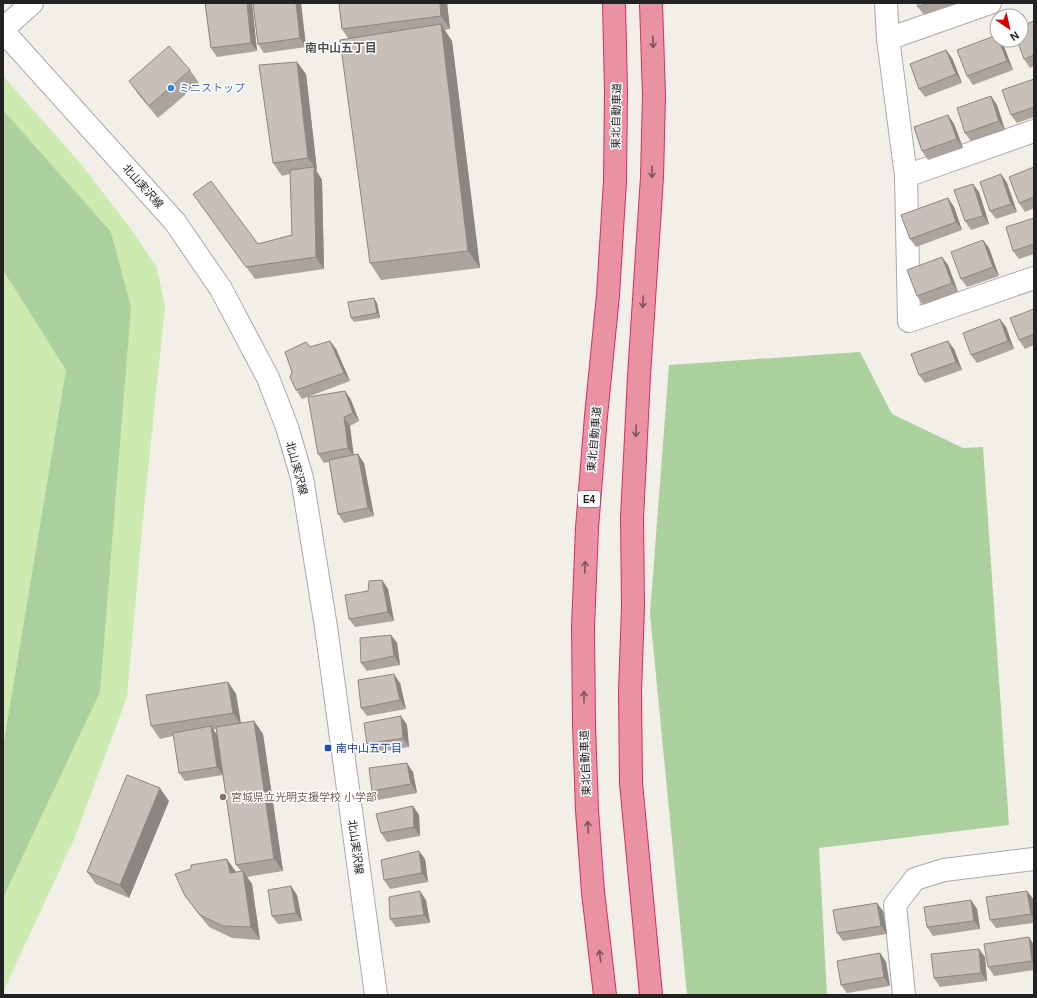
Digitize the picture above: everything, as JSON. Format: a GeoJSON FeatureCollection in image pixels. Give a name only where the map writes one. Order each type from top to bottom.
{"type":"FeatureCollection","features":[{"type":"Feature","properties":{"kind":"highway","name":"東北自動車道"},"geometry":{"type":"LineString","coordinates":[[605,995],[593,892],[587,810],[583,627],[587,528],[608,294],[615,181],[616,91],[614,3]]}},
{"type":"Feature","properties":{"kind":"highway"},"geometry":{"type":"LineString","coordinates":[[651,995],[631,783],[630,692],[633,607],[632,518],[639,376],[652,177],[654,96],[652,3]]}},
{"type":"Feature","properties":{"kind":"street"},"geometry":{"type":"LineString","coordinates":[[3,30],[32,3]]}},
{"type":"Feature","properties":{"kind":"street"},"geometry":{"type":"LineString","coordinates":[[886,3],[888,39],[906,176],[909,321],[1034,278]]}},
{"type":"Feature","properties":{"kind":"street"},"geometry":{"type":"LineString","coordinates":[[888,39],[990,3]]}},
{"type":"Feature","properties":{"kind":"street","name":"北山実沢線"},"geometry":{"type":"LineString","coordinates":[[3,30],[176,222],[221,289],[268,378],[286,427],[302,478],[326,627],[376,995]]}},
{"type":"Feature","properties":{"kind":"street"},"geometry":{"type":"LineString","coordinates":[[906,176],[1034,131]]}},
{"type":"Feature","properties":{"kind":"street"},"geometry":{"type":"LineString","coordinates":[[904,995],[895,905],[915,879],[944,870],[1034,859]]}},
{"type":"Feature","properties":{"kind":"green space"},"geometry":{"type":"Polygon","coordinates":[[[3,76],[81,164],[131,229],[157,268],[165,307],[144,509],[127,697],[75,837],[3,992],[3,76]]]}},
{"type":"Feature","properties":{"kind":"green space"},"geometry":{"type":"Polygon","coordinates":[[[3,110],[111,232],[131,307],[100,692],[3,898],[3,747],[66,370],[3,270],[3,110]]]}},
{"type":"Feature","properties":{"kind":"green space"},"geometry":{"type":"Polygon","coordinates":[[[860,352],[892,414],[963,448],[983,447],[1009,825],[819,848],[827,995],[687,995],[650,614],[669,365],[860,352]]]}},
{"type":"Feature","properties":{"kind":"building"},"geometry":{"type":"Polygon","coordinates":[[[205,3],[247,3],[251,43],[211,48],[205,3]]]}},
{"type":"Feature","properties":{"kind":"building"},"geometry":{"type":"Polygon","coordinates":[[[253,3],[296,3],[300,38],[258,44],[253,3]]]}},
{"type":"Feature","properties":{"kind":"building"},"geometry":{"type":"Polygon","coordinates":[[[339,3],[440,3],[441,16],[342,29],[339,3]]]}},
{"type":"Feature","properties":{"kind":"building"},"geometry":{"type":"Polygon","coordinates":[[[917,3],[929,3],[918,7],[917,3]]]}},
{"type":"Feature","properties":{"kind":"building"},"geometry":{"type":"Polygon","coordinates":[[[1034,21],[1034,55],[1024,59],[1020,48],[1029,48],[1029,23],[1034,21]]]}},
{"type":"Feature","properties":{"kind":"building"},"geometry":{"type":"Polygon","coordinates":[[[441,24],[468,251],[370,263],[340,40],[441,24]]]}},
{"type":"Feature","properties":{"kind":"building"},"geometry":{"type":"Polygon","coordinates":[[[989,38],[989,48],[1002,48],[1007,61],[967,76],[957,50],[989,38]]]}},
{"type":"Feature","properties":{"kind":"building"},"geometry":{"type":"Polygon","coordinates":[[[169,46],[190,70],[149,106],[129,81],[169,46]]]}},
{"type":"Feature","properties":{"kind":"building"},"geometry":{"type":"Polygon","coordinates":[[[946,50],[956,74],[919,89],[910,64],[946,50]]]}},
{"type":"Feature","properties":{"kind":"building"},"geometry":{"type":"Polygon","coordinates":[[[297,62],[308,158],[273,163],[259,65],[297,62]]]}},
{"type":"Feature","properties":{"kind":"building"},"geometry":{"type":"Polygon","coordinates":[[[1034,79],[1034,107],[1011,115],[1002,90],[1034,79]]]}},
{"type":"Feature","properties":{"kind":"building"},"geometry":{"type":"Polygon","coordinates":[[[991,96],[999,121],[965,133],[957,108],[991,96]]]}},
{"type":"Feature","properties":{"kind":"building"},"geometry":{"type":"Polygon","coordinates":[[[948,115],[957,139],[922,151],[914,127],[948,115]]]}},
{"type":"Feature","properties":{"kind":"building"},"geometry":{"type":"Polygon","coordinates":[[[314,167],[316,257],[246,267],[193,194],[211,181],[258,244],[292,235],[290,170],[314,167]]]}},
{"type":"Feature","properties":{"kind":"building"},"geometry":{"type":"Polygon","coordinates":[[[1034,167],[1034,197],[1019,203],[1009,177],[1034,167]]]}},
{"type":"Feature","properties":{"kind":"building"},"geometry":{"type":"Polygon","coordinates":[[[1001,174],[1011,204],[990,211],[980,182],[1001,174]]]}},
{"type":"Feature","properties":{"kind":"building"},"geometry":{"type":"Polygon","coordinates":[[[973,184],[983,216],[965,221],[954,190],[973,184]]]}},
{"type":"Feature","properties":{"kind":"building"},"geometry":{"type":"Polygon","coordinates":[[[948,198],[956,222],[910,239],[901,215],[948,198]]]}},
{"type":"Feature","properties":{"kind":"building"},"geometry":{"type":"Polygon","coordinates":[[[1034,218],[1034,244],[1013,251],[1006,227],[1034,218]]]}},
{"type":"Feature","properties":{"kind":"building"},"geometry":{"type":"Polygon","coordinates":[[[983,240],[993,267],[961,279],[951,252],[983,240]]]}},
{"type":"Feature","properties":{"kind":"building"},"geometry":{"type":"Polygon","coordinates":[[[942,257],[952,283],[917,296],[907,270],[942,257]]]}},
{"type":"Feature","properties":{"kind":"building"},"geometry":{"type":"Polygon","coordinates":[[[374,298],[377,313],[351,318],[348,302],[374,298]]]}},
{"type":"Feature","properties":{"kind":"building"},"geometry":{"type":"Polygon","coordinates":[[[1034,309],[1034,334],[1019,340],[1010,318],[1034,309]]]}},
{"type":"Feature","properties":{"kind":"building"},"geometry":{"type":"Polygon","coordinates":[[[1000,319],[1008,341],[971,355],[963,333],[1000,319]]]}},
{"type":"Feature","properties":{"kind":"building"},"geometry":{"type":"Polygon","coordinates":[[[330,341],[344,373],[296,390],[290,377],[292,372],[285,352],[306,342],[310,347],[330,341]]]}},
{"type":"Feature","properties":{"kind":"building"},"geometry":{"type":"Polygon","coordinates":[[[948,341],[956,362],[919,375],[911,354],[948,341]]]}},
{"type":"Feature","properties":{"kind":"building"},"geometry":{"type":"Polygon","coordinates":[[[345,391],[353,413],[344,417],[348,448],[318,454],[308,397],[345,391]]]}},
{"type":"Feature","properties":{"kind":"building"},"geometry":{"type":"Polygon","coordinates":[[[358,454],[368,508],[338,514],[329,460],[358,454]]]}},
{"type":"Feature","properties":{"kind":"building"},"geometry":{"type":"Polygon","coordinates":[[[382,580],[388,612],[349,619],[345,595],[368,591],[369,581],[382,580]]]}},
{"type":"Feature","properties":{"kind":"building"},"geometry":{"type":"Polygon","coordinates":[[[391,635],[394,656],[361,663],[360,638],[391,635]]]}},
{"type":"Feature","properties":{"kind":"building"},"geometry":{"type":"Polygon","coordinates":[[[394,674],[400,700],[361,708],[358,680],[394,674]]]}},
{"type":"Feature","properties":{"kind":"building"},"geometry":{"type":"Polygon","coordinates":[[[228,682],[233,713],[151,726],[146,695],[228,682]]]}},
{"type":"Feature","properties":{"kind":"building"},"geometry":{"type":"Polygon","coordinates":[[[401,716],[403,738],[367,744],[364,723],[401,716]]]}},
{"type":"Feature","properties":{"kind":"building"},"geometry":{"type":"Polygon","coordinates":[[[254,721],[274,859],[236,865],[216,727],[254,721]]]}},
{"type":"Feature","properties":{"kind":"building"},"geometry":{"type":"Polygon","coordinates":[[[211,726],[217,767],[179,773],[173,733],[211,726]]]}},
{"type":"Feature","properties":{"kind":"building"},"geometry":{"type":"Polygon","coordinates":[[[407,763],[411,784],[372,791],[369,768],[407,763]]]}},
{"type":"Feature","properties":{"kind":"building"},"geometry":{"type":"Polygon","coordinates":[[[127,775],[160,788],[120,885],[87,872],[127,775]]]}},
{"type":"Feature","properties":{"kind":"building"},"geometry":{"type":"Polygon","coordinates":[[[413,806],[414,827],[381,833],[376,814],[413,806]]]}},
{"type":"Feature","properties":{"kind":"building"},"geometry":{"type":"Polygon","coordinates":[[[419,851],[422,873],[384,880],[381,860],[419,851]]]}},
{"type":"Feature","properties":{"kind":"building"},"geometry":{"type":"Polygon","coordinates":[[[227,859],[230,873],[243,871],[251,927],[223,926],[200,915],[185,896],[175,874],[191,869],[191,865],[227,859]]]}},
{"type":"Feature","properties":{"kind":"building"},"geometry":{"type":"Polygon","coordinates":[[[291,886],[296,913],[272,916],[268,890],[291,886]]]}},
{"type":"Feature","properties":{"kind":"building"},"geometry":{"type":"Polygon","coordinates":[[[420,891],[424,915],[390,919],[389,897],[420,891]]]}},
{"type":"Feature","properties":{"kind":"building"},"geometry":{"type":"Polygon","coordinates":[[[1027,891],[1031,914],[990,920],[986,897],[1027,891]]]}},
{"type":"Feature","properties":{"kind":"building"},"geometry":{"type":"Polygon","coordinates":[[[971,900],[974,921],[927,927],[924,907],[971,900]]]}},
{"type":"Feature","properties":{"kind":"building"},"geometry":{"type":"Polygon","coordinates":[[[877,903],[881,926],[837,933],[833,910],[877,903]]]}},
{"type":"Feature","properties":{"kind":"building"},"geometry":{"type":"Polygon","coordinates":[[[1029,937],[1032,961],[988,967],[984,944],[1029,937]]]}},
{"type":"Feature","properties":{"kind":"building"},"geometry":{"type":"Polygon","coordinates":[[[979,949],[981,973],[934,978],[931,954],[979,949]]]}},
{"type":"Feature","properties":{"kind":"building"},"geometry":{"type":"Polygon","coordinates":[[[880,953],[884,977],[841,985],[837,961],[880,953]]]}},
{"type":"Feature","properties":{"kind":"place","name":"ミニストップ"},"geometry":{"type":"Point","coordinates":[171,88]}},
{"type":"Feature","properties":{"kind":"place","name":"南中山五丁目"},"geometry":{"type":"Point","coordinates":[328,748]}},
{"type":"Feature","properties":{"kind":"place","name":"宮城県立光明支援学校 小学部"},"geometry":{"type":"Point","coordinates":[223,797]}},
{"type":"Feature","properties":{"kind":"district","name":"南中山五丁目"},"geometry":{"type":"Point","coordinates":[341,48]}}]}
